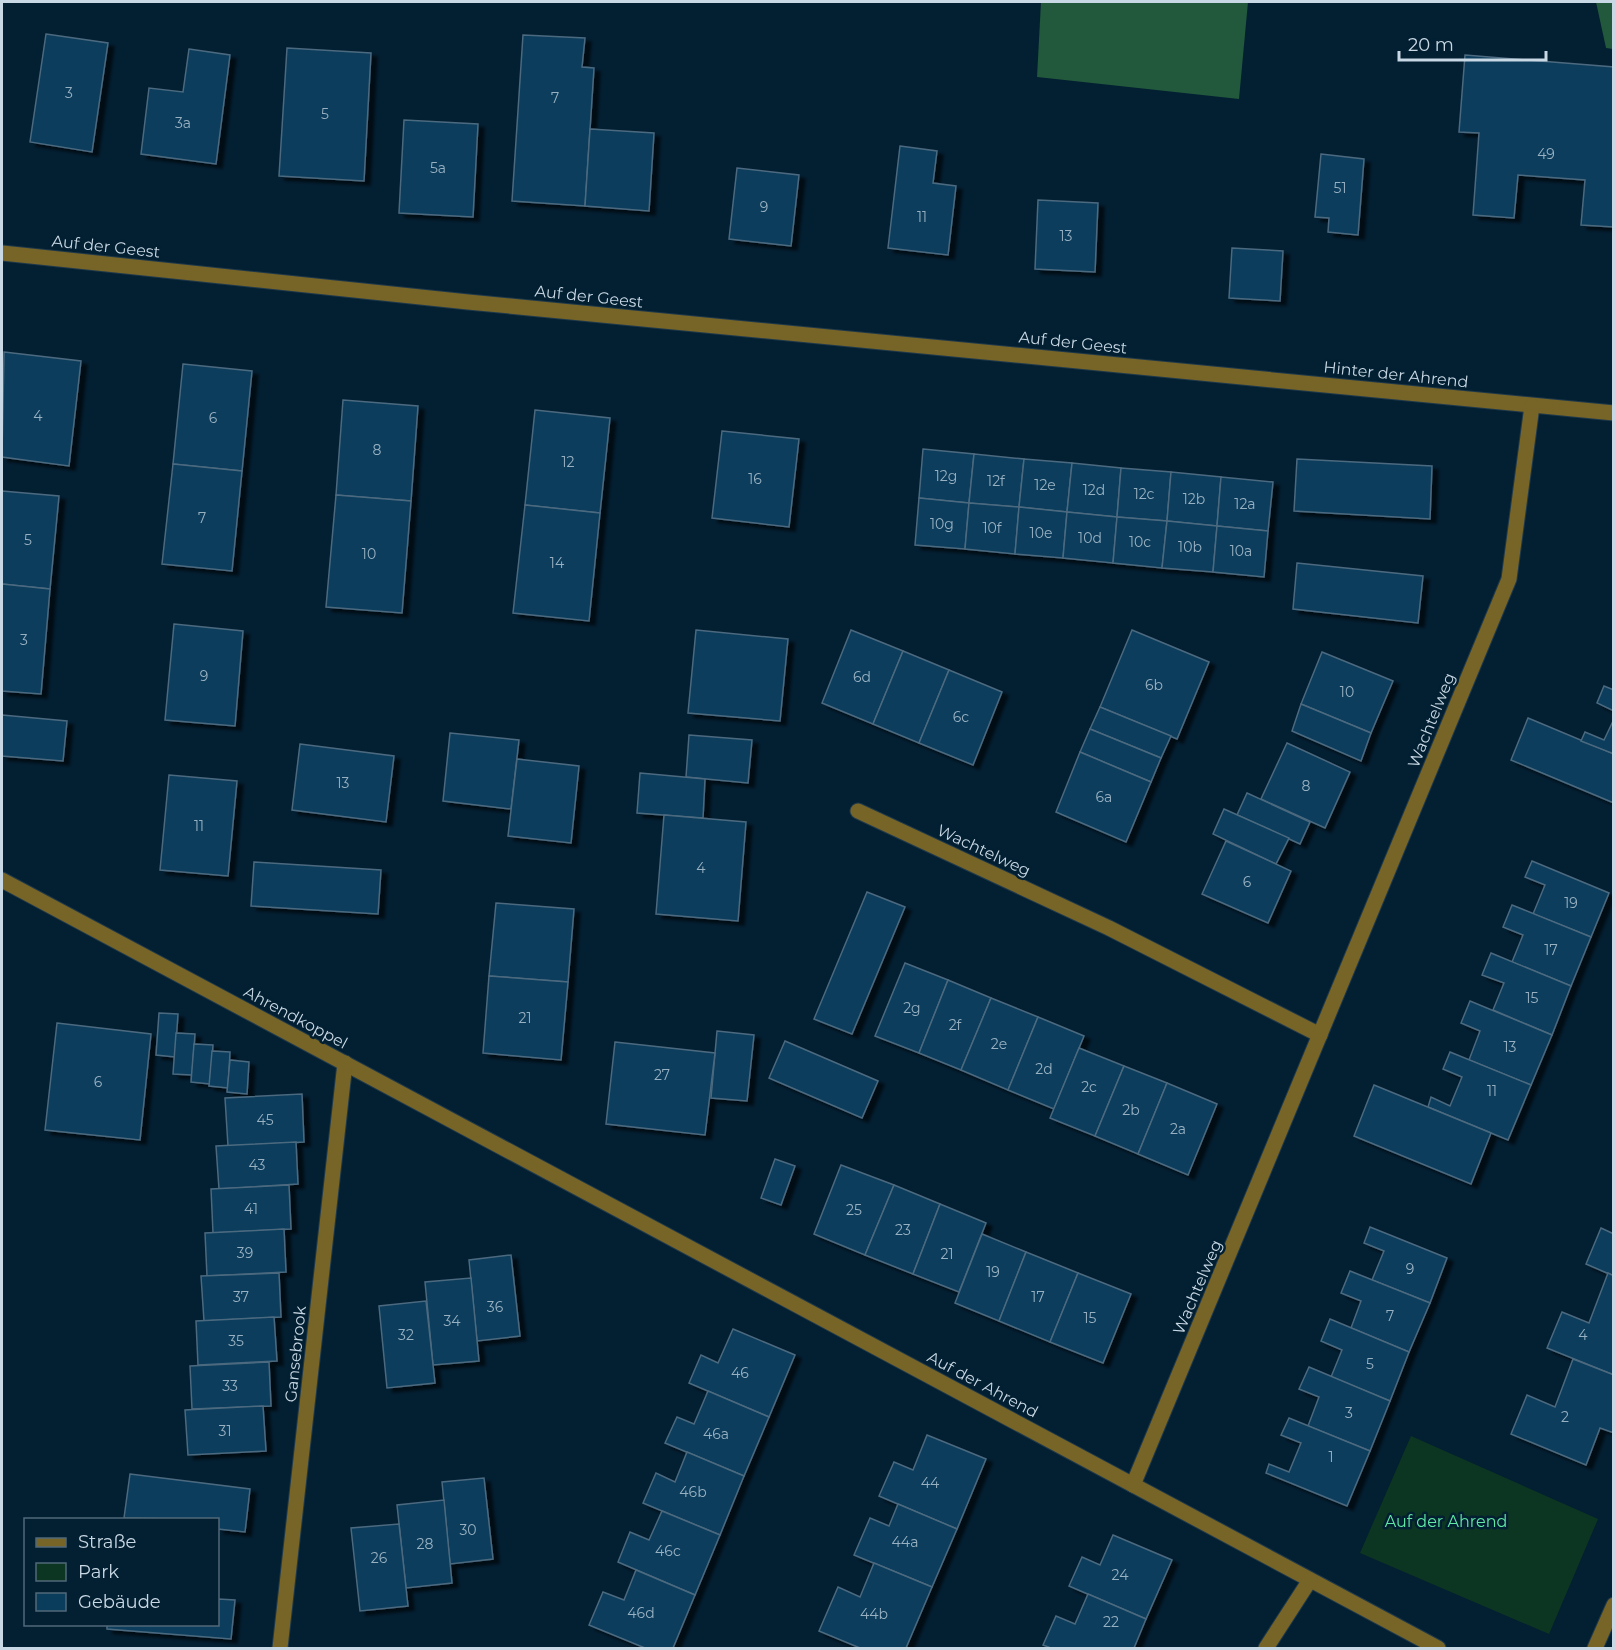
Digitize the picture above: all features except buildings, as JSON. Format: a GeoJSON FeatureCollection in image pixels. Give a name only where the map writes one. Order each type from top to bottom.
{"type":"FeatureCollection","features":[{"type":"Feature","properties":{"kind":"street","name":"Auf der Geest"},"geometry":{"type":"LineString","coordinates":[[2,253],[491,304],[1174,370]]}},
{"type":"Feature","properties":{"kind":"street","name":"Hinter der Ahrend"},"geometry":{"type":"LineString","coordinates":[[1174,370],[1614,413]]}},
{"type":"Feature","properties":{"kind":"street","name":"Wachtelweg"},"geometry":{"type":"LineString","coordinates":[[1133,1485],[1509,579],[1532,406]]}},
{"type":"Feature","properties":{"kind":"street","name":"Wachtelweg"},"geometry":{"type":"LineString","coordinates":[[858,811],[1108,928],[1320,1035]]}},
{"type":"Feature","properties":{"kind":"street","name":"Ahrendkoppel"},"geometry":{"type":"LineString","coordinates":[[2,880],[573,1185]]}},
{"type":"Feature","properties":{"kind":"street","name":"Gansebrook"},"geometry":{"type":"LineString","coordinates":[[280,1648],[345,1064]]}},
{"type":"Feature","properties":{"kind":"street","name":"Auf der Ahrend"},"geometry":{"type":"LineString","coordinates":[[573,1185],[1438,1648]]}},
{"type":"Feature","properties":{"kind":"street"},"geometry":{"type":"LineString","coordinates":[[1266,1648],[1310,1580]]}},
{"type":"Feature","properties":{"kind":"street"},"geometry":{"type":"LineString","coordinates":[[1595,1648],[1614,1605]]}},
{"type":"Feature","properties":{"kind":"green space"},"geometry":{"type":"Polygon","coordinates":[[[1041,2],[1248,2],[1239,99],[1037,77],[1041,2]]]}},
{"type":"Feature","properties":{"kind":"green space"},"geometry":{"type":"Polygon","coordinates":[[[1596,2],[1613,2],[1613,49],[1606,48],[1596,2]]]}},
{"type":"Feature","properties":{"kind":"green space","name":"Auf der Ahrend"},"geometry":{"type":"Polygon","coordinates":[[[1411,1436],[1598,1519],[1549,1634],[1360,1553],[1411,1436]]]}}]}
